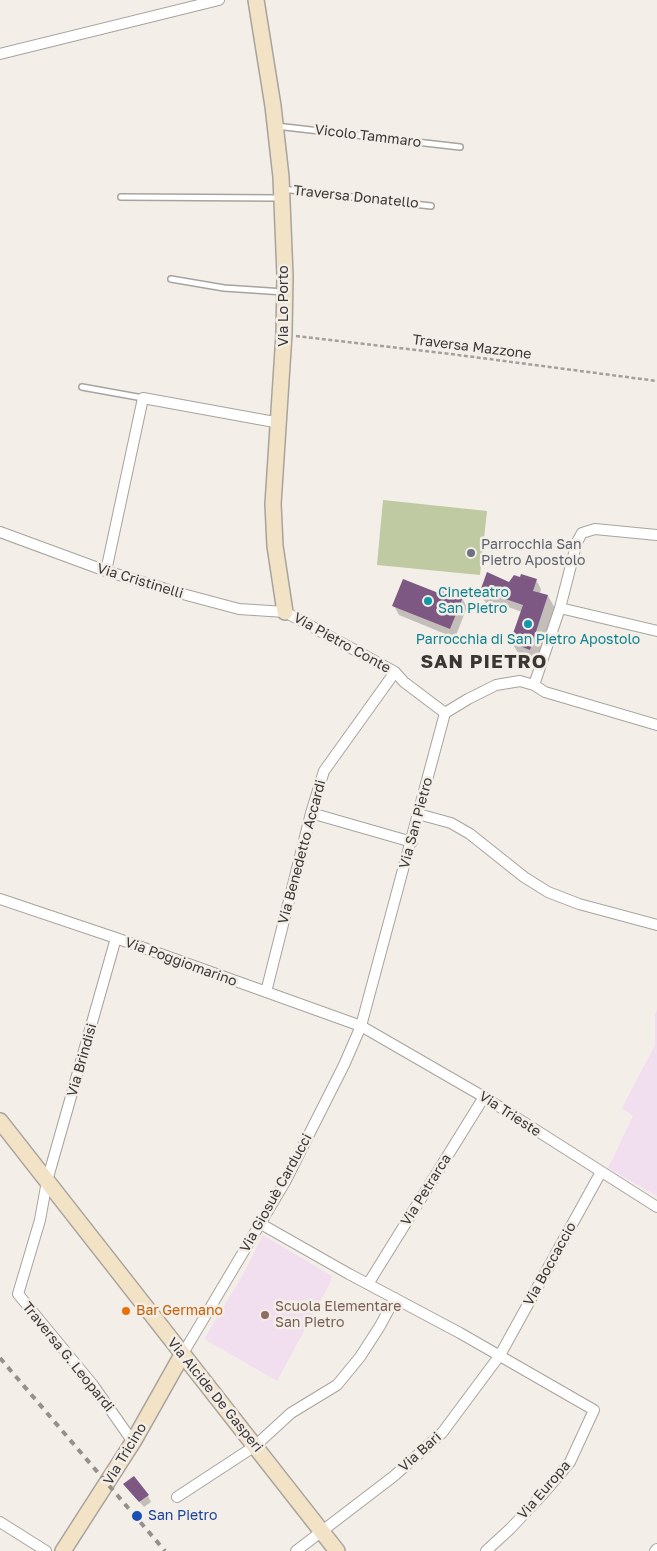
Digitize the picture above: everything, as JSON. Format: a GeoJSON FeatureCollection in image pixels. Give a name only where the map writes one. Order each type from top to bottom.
{"type":"FeatureCollection","features":[{"type":"Feature","properties":{"kind":"street"},"geometry":{"type":"LineString","coordinates":[[0,54],[220,0]]}},
{"type":"Feature","properties":{"kind":"street","name":"Via Lo Porto"},"geometry":{"type":"LineString","coordinates":[[256,0],[276,126],[282,194],[285,292],[284,334],[280,423],[273,504],[275,546],[285,612]]}},
{"type":"Feature","properties":{"kind":"street"},"geometry":{"type":"LineString","coordinates":[[106,571],[143,398],[280,423]]}},
{"type":"Feature","properties":{"kind":"street"},"geometry":{"type":"LineString","coordinates":[[534,685],[560,608],[577,542],[582,532],[594,529],[657,535]]}},
{"type":"Feature","properties":{"kind":"street","name":"Via Cristinelli"},"geometry":{"type":"LineString","coordinates":[[0,532],[106,571],[239,609],[285,612]]}},
{"type":"Feature","properties":{"kind":"street"},"geometry":{"type":"LineString","coordinates":[[560,608],[657,631]]}},
{"type":"Feature","properties":{"kind":"street","name":"Via Pietro Conte"},"geometry":{"type":"LineString","coordinates":[[285,612],[394,672],[404,682],[445,713]]}},
{"type":"Feature","properties":{"kind":"street","name":"Via Benedetto Accardi"},"geometry":{"type":"LineString","coordinates":[[266,992],[311,813],[324,770],[394,672]]}},
{"type":"Feature","properties":{"kind":"street"},"geometry":{"type":"LineString","coordinates":[[445,713],[496,685],[520,681],[534,685],[545,692],[657,725]]}},
{"type":"Feature","properties":{"kind":"street","name":"Via San Pietro"},"geometry":{"type":"LineString","coordinates":[[361,1026],[412,842],[445,713]]}},
{"type":"Feature","properties":{"kind":"street"},"geometry":{"type":"LineString","coordinates":[[311,813],[412,842]]}},
{"type":"Feature","properties":{"kind":"street"},"geometry":{"type":"LineString","coordinates":[[418,814],[451,823],[470,834],[524,878],[548,892],[579,904],[657,925]]}},
{"type":"Feature","properties":{"kind":"street","name":"Via Poggiomarino"},"geometry":{"type":"LineString","coordinates":[[0,899],[116,938],[361,1026]]}},
{"type":"Feature","properties":{"kind":"street","name":"Via Brindisi"},"geometry":{"type":"LineString","coordinates":[[47,1181],[116,938]]}},
{"type":"Feature","properties":{"kind":"street","name":"Via Trieste"},"geometry":{"type":"LineString","coordinates":[[361,1026],[484,1097],[657,1207]]}},
{"type":"Feature","properties":{"kind":"street","name":"Via Giosuè Carducci"},"geometry":{"type":"LineString","coordinates":[[182,1354],[285,1182],[344,1065],[361,1026]]}},
{"type":"Feature","properties":{"kind":"street","name":"Via Petrarca"},"geometry":{"type":"LineString","coordinates":[[368,1284],[484,1097]]}},
{"type":"Feature","properties":{"kind":"street","name":"Via Alcide De Gasperi"},"geometry":{"type":"LineString","coordinates":[[0,1122],[338,1551]]}},
{"type":"Feature","properties":{"kind":"street","name":"Via Boccaccio"},"geometry":{"type":"LineString","coordinates":[[500,1355],[601,1172]]}},
{"type":"Feature","properties":{"kind":"street","name":"Traversa G. Leopardi"},"geometry":{"type":"LineString","coordinates":[[47,1181],[40,1220],[18,1294],[93,1385],[133,1442]]}},
{"type":"Feature","properties":{"kind":"street"},"geometry":{"type":"LineString","coordinates":[[261,1224],[500,1355]]}},
{"type":"Feature","properties":{"kind":"street"},"geometry":{"type":"LineString","coordinates":[[177,1497],[255,1446],[292,1413],[337,1385],[360,1357],[395,1298]]}},
{"type":"Feature","properties":{"kind":"street","name":"Via Tricino"},"geometry":{"type":"LineString","coordinates":[[63,1551],[133,1442],[182,1354]]}},
{"type":"Feature","properties":{"kind":"street","name":"Via Bari"},"geometry":{"type":"LineString","coordinates":[[296,1551],[394,1476],[442,1433],[500,1355]]}},
{"type":"Feature","properties":{"kind":"street","name":"Via Europa"},"geometry":{"type":"LineString","coordinates":[[486,1551],[542,1495],[570,1462],[594,1410],[500,1355]]}},
{"type":"Feature","properties":{"kind":"street"},"geometry":{"type":"LineString","coordinates":[[0,1522],[46,1551]]}},
{"type":"Feature","properties":{"kind":"lane","name":"Vicolo Tammaro"},"geometry":{"type":"LineString","coordinates":[[276,126],[460,147]]}},
{"type":"Feature","properties":{"kind":"lane","name":"Traversa Donatello"},"geometry":{"type":"LineString","coordinates":[[121,197],[282,194],[431,206]]}},
{"type":"Feature","properties":{"kind":"lane"},"geometry":{"type":"LineString","coordinates":[[171,279],[224,288],[285,292]]}},
{"type":"Feature","properties":{"kind":"lane"},"geometry":{"type":"LineString","coordinates":[[82,387],[143,398]]}},
{"type":"Feature","properties":{"kind":"path","name":"Traversa Mazzone"},"geometry":{"type":"LineString","coordinates":[[284,334],[442,352],[657,381]]}},
{"type":"Feature","properties":{"kind":"shaded area"},"geometry":{"type":"Polygon","coordinates":[[[657,1010],[657,1196],[608,1168],[633,1116],[622,1108],[655,1045],[655,1015],[657,1010]]]}},
{"type":"Feature","properties":{"kind":"shaded area","name":"Scuola Elementare San Pietro"},"geometry":{"type":"Polygon","coordinates":[[[263,1235],[332,1276],[277,1381],[204,1339],[244,1273],[263,1235]]]}},
{"type":"Feature","properties":{"kind":"green space"},"geometry":{"type":"Polygon","coordinates":[[[383,500],[487,511],[480,575],[377,565],[383,500]]]}},
{"type":"Feature","properties":{"kind":"building"},"geometry":{"type":"Polygon","coordinates":[[[487,572],[509,582],[514,575],[520,577],[521,574],[537,579],[533,591],[548,595],[530,650],[510,642],[523,605],[491,594],[490,598],[479,594],[487,572]]]}},
{"type":"Feature","properties":{"kind":"building","name":"Cineteatro San Pietro"},"geometry":{"type":"Polygon","coordinates":[[[403,579],[441,594],[443,589],[463,597],[450,629],[392,606],[403,579]]]}},
{"type":"Feature","properties":{"kind":"building"},"geometry":{"type":"Polygon","coordinates":[[[134,1476],[149,1495],[139,1502],[123,1484],[134,1476]]]}},
{"type":"Feature","properties":{"kind":"railway"},"geometry":{"type":"LineString","coordinates":[[0,1358],[165,1551]]}},
{"type":"Feature","properties":{"kind":"place","name":"Parrocchia San Pietro Apostolo"},"geometry":{"type":"Point","coordinates":[471,553]}},
{"type":"Feature","properties":{"kind":"place","name":"Cineteatro San Pietro"},"geometry":{"type":"Point","coordinates":[428,601]}},
{"type":"Feature","properties":{"kind":"place","name":"Parrocchia di San Pietro Apostolo"},"geometry":{"type":"Point","coordinates":[528,624]}},
{"type":"Feature","properties":{"kind":"place","name":"Bar Germano"},"geometry":{"type":"Point","coordinates":[126,1311]}},
{"type":"Feature","properties":{"kind":"place","name":"Scuola Elementare San Pietro"},"geometry":{"type":"Point","coordinates":[265,1315]}},
{"type":"Feature","properties":{"kind":"place","name":"San Pietro"},"geometry":{"type":"Point","coordinates":[137,1516]}},
{"type":"Feature","properties":{"kind":"district","name":"SAN PIETRO"},"geometry":{"type":"Point","coordinates":[484,662]}}]}
